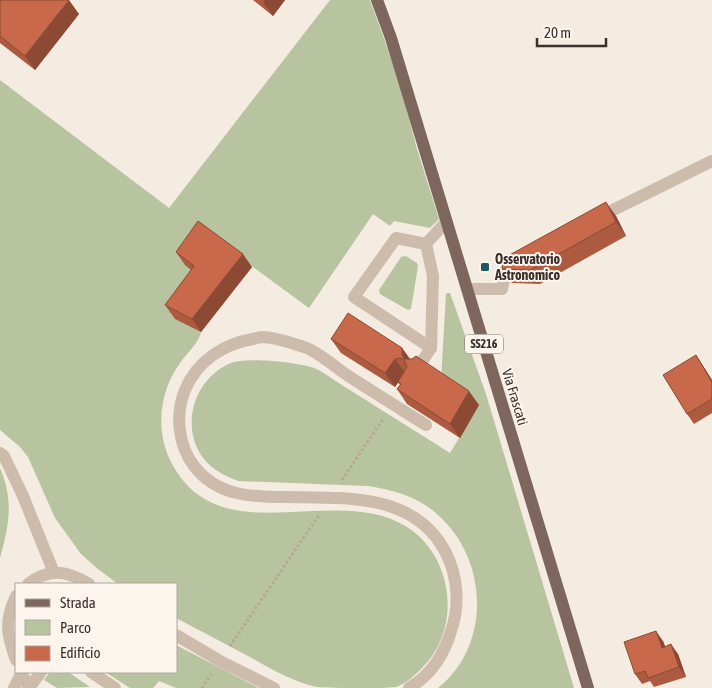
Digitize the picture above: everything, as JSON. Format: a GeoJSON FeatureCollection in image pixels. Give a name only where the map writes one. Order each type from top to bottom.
{"type":"FeatureCollection","features":[{"type":"Feature","properties":{"kind":"main road","name":"Via Frascati"},"geometry":{"type":"LineString","coordinates":[[377,0],[391,38],[588,688]]}},
{"type":"Feature","properties":{"kind":"lane"},"geometry":{"type":"LineString","coordinates":[[588,222],[712,161]]}},
{"type":"Feature","properties":{"kind":"lane"},"geometry":{"type":"LineString","coordinates":[[426,244],[446,222]]}},
{"type":"Feature","properties":{"kind":"lane"},"geometry":{"type":"LineString","coordinates":[[426,244],[396,238],[354,297],[431,348]]}},
{"type":"Feature","properties":{"kind":"lane"},"geometry":{"type":"LineString","coordinates":[[419,366],[431,348],[433,276],[426,244]]}},
{"type":"Feature","properties":{"kind":"lane"},"geometry":{"type":"LineString","coordinates":[[467,288],[502,289],[507,267],[523,258]]}},
{"type":"Feature","properties":{"kind":"lane"},"geometry":{"type":"LineString","coordinates":[[409,688],[428,674],[437,662],[445,650],[455,621],[456,590],[454,573],[439,540],[422,523],[408,514],[378,502],[330,498],[242,495],[217,486],[206,480],[192,464],[179,428],[181,401],[186,387],[194,374],[214,353],[236,342],[264,337],[305,347],[396,400],[426,424]]}},
{"type":"Feature","properties":{"kind":"lane"},"geometry":{"type":"LineString","coordinates":[[0,453],[4,456],[23,496],[54,573]]}},
{"type":"Feature","properties":{"kind":"lane"},"geometry":{"type":"LineString","coordinates":[[30,583],[43,575],[54,573],[73,575],[87,583]]}},
{"type":"Feature","properties":{"kind":"lane"},"geometry":{"type":"LineString","coordinates":[[15,598],[11,607],[7,630],[15,657]]}},
{"type":"Feature","properties":{"kind":"lane"},"geometry":{"type":"LineString","coordinates":[[178,636],[220,661],[274,688]]}},
{"type":"Feature","properties":{"kind":"lane"},"geometry":{"type":"LineString","coordinates":[[21,673],[29,688],[39,673]]}},
{"type":"Feature","properties":{"kind":"lane"},"geometry":{"type":"LineString","coordinates":[[14,688],[21,673]]}},
{"type":"Feature","properties":{"kind":"lane"},"geometry":{"type":"LineString","coordinates":[[92,673],[115,688]]}},
{"type":"Feature","properties":{"kind":"path"},"geometry":{"type":"LineString","coordinates":[[220,661],[396,400]]}},
{"type":"Feature","properties":{"kind":"green space"},"geometry":{"type":"Polygon","coordinates":[[[330,0],[370,0],[399,80],[417,149],[439,219],[430,228],[394,221],[390,226],[373,214],[309,308],[223,245],[203,282],[203,321],[201,333],[173,374],[168,385],[164,398],[161,423],[165,448],[170,460],[191,489],[217,505],[247,512],[346,511],[378,515],[407,527],[423,540],[435,556],[443,575],[447,594],[447,614],[443,634],[435,652],[422,668],[403,684],[396,687],[356,688],[317,687],[299,682],[178,619],[178,583],[117,583],[81,554],[55,518],[28,457],[20,447],[0,430],[0,80],[169,208],[330,0]]]}},
{"type":"Feature","properties":{"kind":"green space"},"geometry":{"type":"Polygon","coordinates":[[[406,256],[417,263],[418,266],[411,309],[408,310],[380,294],[379,290],[401,257],[406,256]]]}},
{"type":"Feature","properties":{"kind":"green space"},"geometry":{"type":"Polygon","coordinates":[[[447,293],[450,293],[486,394],[574,688],[438,688],[456,670],[468,649],[475,626],[477,602],[474,578],[467,555],[455,533],[438,515],[423,503],[397,492],[368,486],[238,481],[224,475],[211,466],[196,446],[192,433],[194,405],[208,380],[218,370],[231,363],[259,360],[293,363],[311,367],[450,453],[479,405],[441,380],[447,293]]]}},
{"type":"Feature","properties":{"kind":"green space"},"geometry":{"type":"Polygon","coordinates":[[[0,468],[7,491],[9,513],[0,558],[0,468]]]}},
{"type":"Feature","properties":{"kind":"green space"},"geometry":{"type":"Polygon","coordinates":[[[178,646],[259,688],[176,688],[159,681],[153,688],[130,688],[107,673],[178,673],[178,646]]]}},
{"type":"Feature","properties":{"kind":"green space"},"geometry":{"type":"Polygon","coordinates":[[[49,673],[69,673],[90,687],[57,688],[44,680],[49,673]]]}},
{"type":"Feature","properties":{"kind":"building"},"geometry":{"type":"Polygon","coordinates":[[[0,0],[69,0],[25,56],[0,36],[0,0]]]}},
{"type":"Feature","properties":{"kind":"building"},"geometry":{"type":"Polygon","coordinates":[[[606,202],[616,222],[530,270],[502,269],[504,258],[606,202]]]}},
{"type":"Feature","properties":{"kind":"building"},"geometry":{"type":"Polygon","coordinates":[[[198,221],[243,254],[192,319],[165,305],[194,266],[176,252],[198,221]]]}},
{"type":"Feature","properties":{"kind":"building"},"geometry":{"type":"Polygon","coordinates":[[[348,313],[402,348],[402,355],[405,359],[412,359],[416,356],[469,391],[450,424],[397,389],[401,384],[398,382],[407,367],[404,359],[395,359],[385,373],[331,339],[348,313]]]}},
{"type":"Feature","properties":{"kind":"building"},"geometry":{"type":"Polygon","coordinates":[[[696,355],[712,382],[712,399],[687,414],[663,375],[696,355]]]}},
{"type":"Feature","properties":{"kind":"building"},"geometry":{"type":"Polygon","coordinates":[[[656,631],[662,648],[671,644],[679,667],[648,678],[645,671],[635,674],[624,642],[656,631]]]}},
{"type":"Feature","properties":{"kind":"place","name":"Osservatorio Astronomico"},"geometry":{"type":"Point","coordinates":[485,267]}}]}
